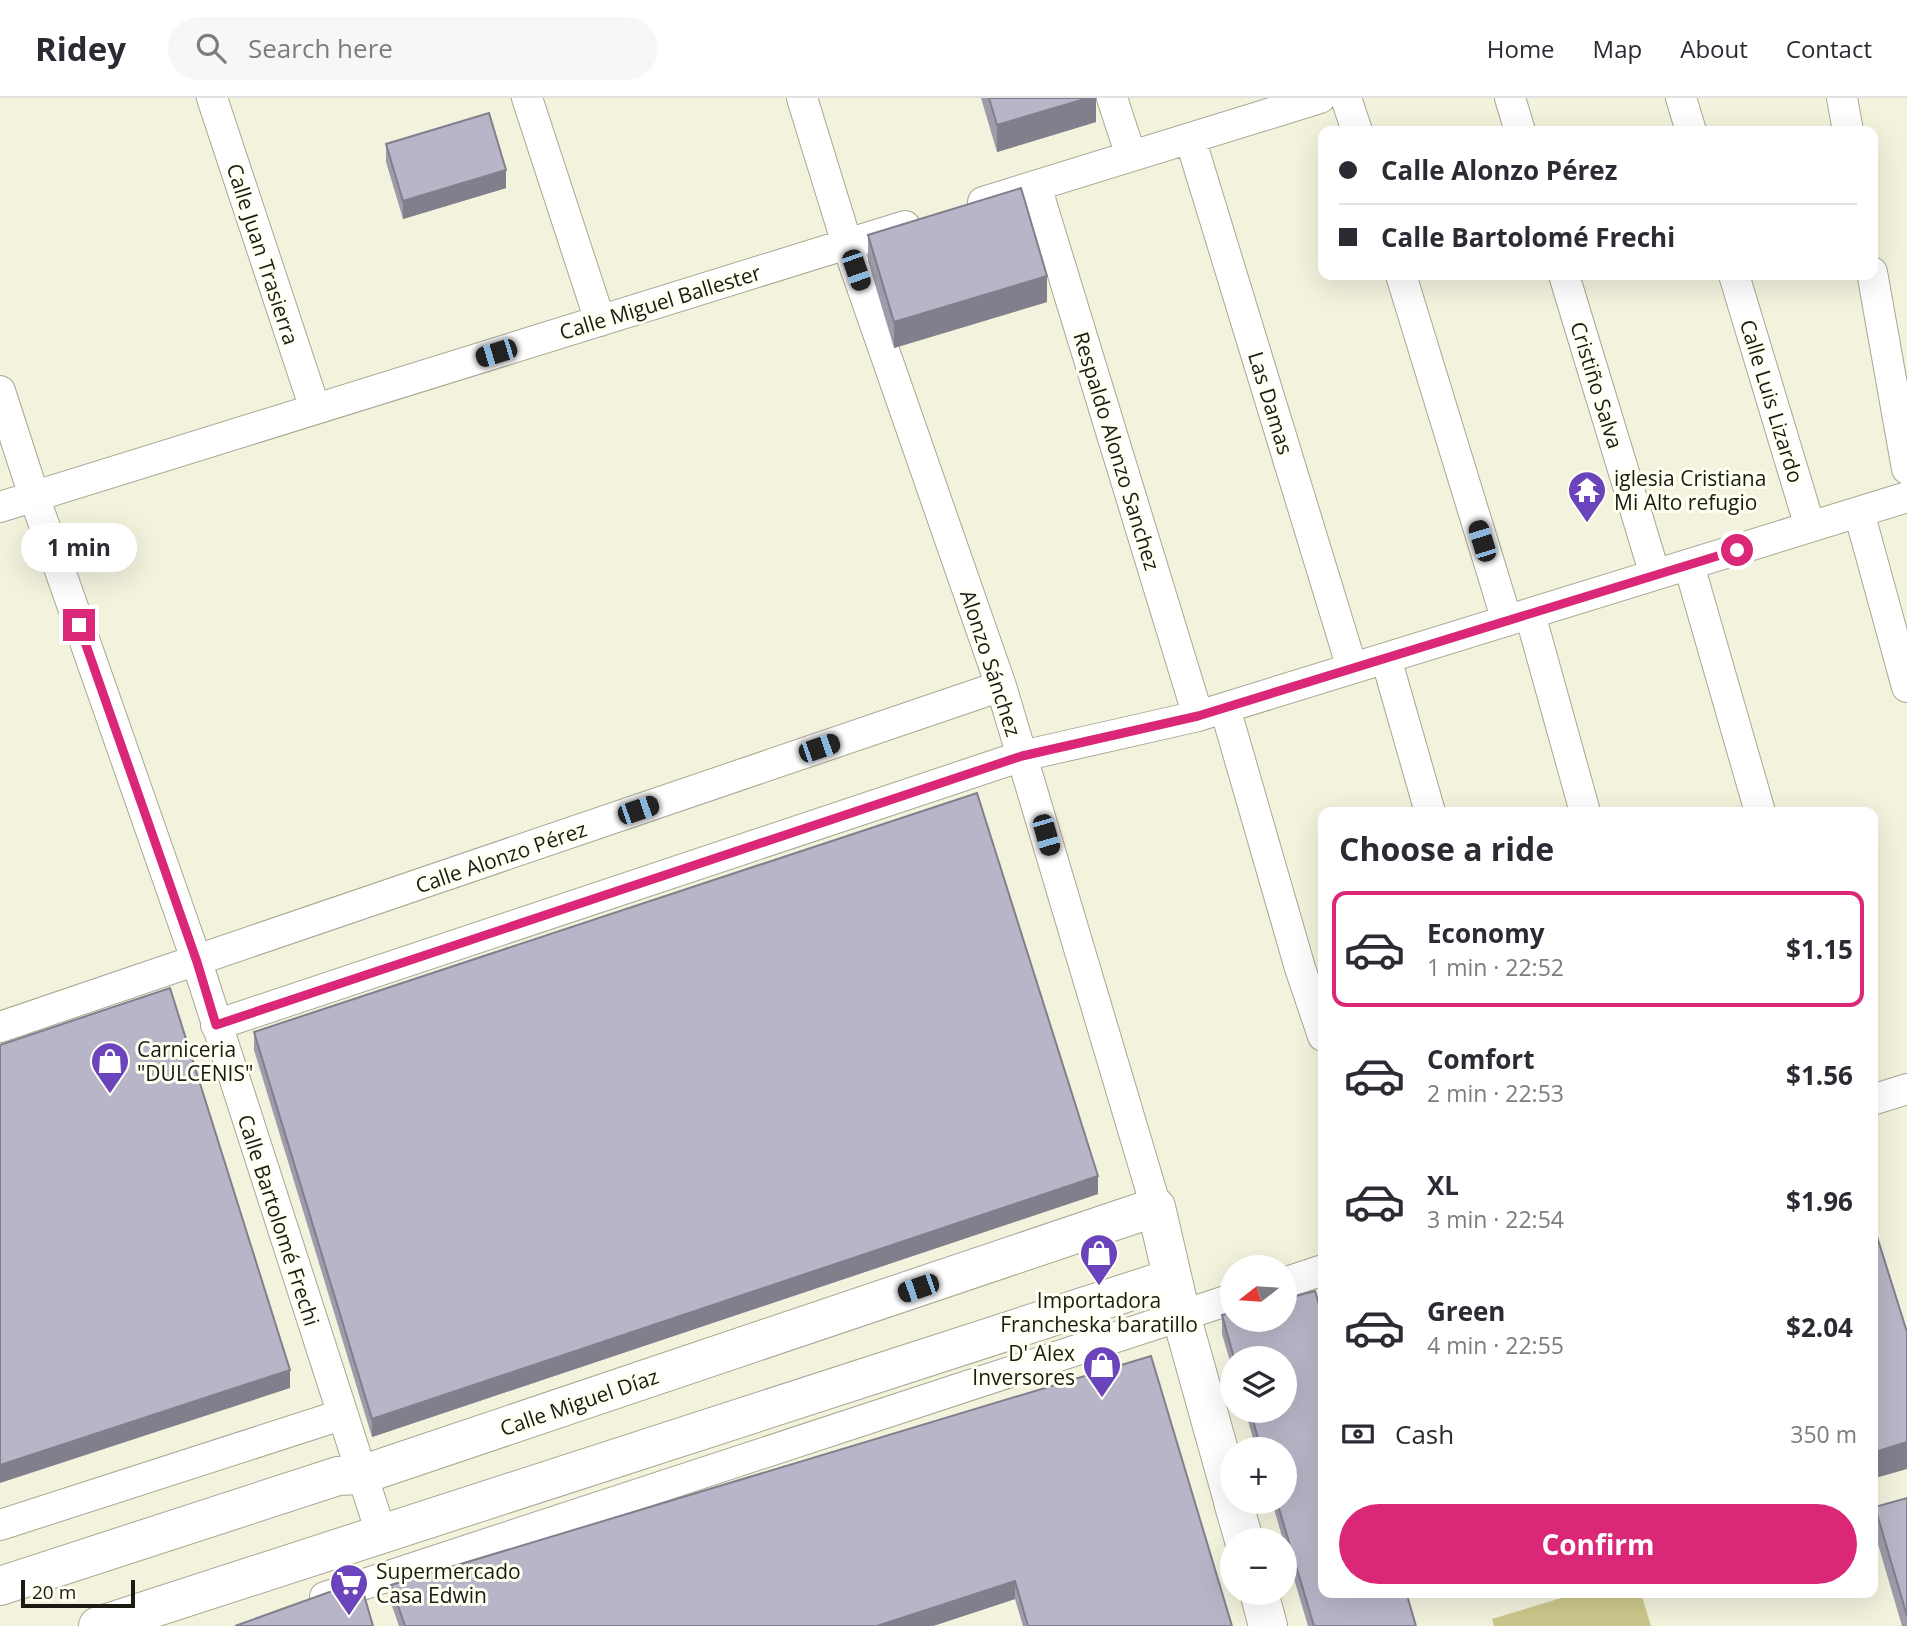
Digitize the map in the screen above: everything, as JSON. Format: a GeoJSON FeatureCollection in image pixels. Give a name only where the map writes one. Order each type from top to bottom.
{"type":"FeatureCollection","features":[{"type":"Feature","properties":{"kind":"street","name":"Calle Juan Trasierra"},"geometry":{"type":"LineString","coordinates":[[212,98],[314,409]]}},
{"type":"Feature","properties":{"kind":"street"},"geometry":{"type":"LineString","coordinates":[[527,98],[600,321]]}},
{"type":"Feature","properties":{"kind":"street","name":"Alonzo Sánchez"},"geometry":{"type":"LineString","coordinates":[[802,98],[847,244],[1001,686],[1156,1207],[1181,1315],[1220,1453]]}},
{"type":"Feature","properties":{"kind":"street"},"geometry":{"type":"LineString","coordinates":[[1112,98],[1131,156]]}},
{"type":"Feature","properties":{"kind":"street","name":"Calle Miguel Ballester"},"geometry":{"type":"LineString","coordinates":[[0,507],[1320,98]]}},
{"type":"Feature","properties":{"kind":"street"},"geometry":{"type":"LineString","coordinates":[[1346,98],[1355,126]]}},
{"type":"Feature","properties":{"kind":"street"},"geometry":{"type":"LineString","coordinates":[[1510,98],[1518,126]]}},
{"type":"Feature","properties":{"kind":"street"},"geometry":{"type":"LineString","coordinates":[[1681,98],[1689,126]]}},
{"type":"Feature","properties":{"kind":"street"},"geometry":{"type":"LineString","coordinates":[[1842,98],[1847,126]]}},
{"type":"Feature","properties":{"kind":"street","name":"Las Damas"},"geometry":{"type":"LineString","coordinates":[[1190,138],[1352,668]]}},
{"type":"Feature","properties":{"kind":"street","name":"Respaldo Alonzo Sanchez"},"geometry":{"type":"LineString","coordinates":[[1036,186],[1318,1020]]}},
{"type":"Feature","properties":{"kind":"street"},"geometry":{"type":"LineString","coordinates":[[1403,280],[1583,807]]}},
{"type":"Feature","properties":{"kind":"street","name":"Cristiño Salva"},"geometry":{"type":"LineString","coordinates":[[1566,280],[1655,575]]}},
{"type":"Feature","properties":{"kind":"street","name":"Calle Luis Lizardo"},"geometry":{"type":"LineString","coordinates":[[1736,280],[1810,527]]}},
{"type":"Feature","properties":{"kind":"street"},"geometry":{"type":"LineString","coordinates":[[1873,280],[1907,469]]}},
{"type":"Feature","properties":{"kind":"street","name":"Calle Bartolomé Frechi"},"geometry":{"type":"LineString","coordinates":[[0,391],[34,496],[197,962],[381,1533]]}},
{"type":"Feature","properties":{"kind":"street"},"geometry":{"type":"LineString","coordinates":[[216,1025],[1022,756],[1212,712],[1907,497]]}},
{"type":"Feature","properties":{"kind":"street"},"geometry":{"type":"LineString","coordinates":[[1859,513],[1907,687]]}},
{"type":"Feature","properties":{"kind":"street"},"geometry":{"type":"LineString","coordinates":[[1689,565],[1759,807]]}},
{"type":"Feature","properties":{"kind":"street"},"geometry":{"type":"LineString","coordinates":[[1386,658],[1429,807]]}},
{"type":"Feature","properties":{"kind":"street","name":"Calle Alonzo Pérez"},"geometry":{"type":"LineString","coordinates":[[0,1027],[1001,686]]}},
{"type":"Feature","properties":{"kind":"street"},"geometry":{"type":"LineString","coordinates":[[1878,1098],[1907,1089]]}},
{"type":"Feature","properties":{"kind":"street","name":"Calle Miguel Díaz"},"geometry":{"type":"LineString","coordinates":[[0,1586],[338,1476],[361,1475],[1156,1207]]}},
{"type":"Feature","properties":{"kind":"street"},"geometry":{"type":"LineString","coordinates":[[1297,1279],[1318,1272]]}},
{"type":"Feature","properties":{"kind":"street"},"geometry":{"type":"LineString","coordinates":[[99,1626],[1172,1278]]}},
{"type":"Feature","properties":{"kind":"street"},"geometry":{"type":"LineString","coordinates":[[304,1604],[1220,1303]]}},
{"type":"Feature","properties":{"kind":"street"},"geometry":{"type":"LineString","coordinates":[[0,1525],[341,1415]]}},
{"type":"Feature","properties":{"kind":"street"},"geometry":{"type":"LineString","coordinates":[[1262,1605],[1268,1626]]}},
{"type":"Feature","properties":{"kind":"shaded area"},"geometry":{"type":"Polygon","coordinates":[[[1561,1598],[1643,1598],[1651,1626],[1494,1626],[1492,1619],[1561,1598]]]}},
{"type":"Feature","properties":{"kind":"building"},"geometry":{"type":"Polygon","coordinates":[[[989,98],[1088,98],[997,125],[989,98]]]}},
{"type":"Feature","properties":{"kind":"building"},"geometry":{"type":"Polygon","coordinates":[[[489,113],[506,170],[403,201],[386,144],[489,113]]]}},
{"type":"Feature","properties":{"kind":"building"},"geometry":{"type":"Polygon","coordinates":[[[1021,188],[1047,276],[894,322],[868,235],[1021,188]]]}},
{"type":"Feature","properties":{"kind":"building"},"geometry":{"type":"Polygon","coordinates":[[[977,793],[1098,1176],[372,1419],[254,1032],[977,793]]]}},
{"type":"Feature","properties":{"kind":"building"},"geometry":{"type":"Polygon","coordinates":[[[170,988],[290,1370],[0,1465],[0,1045],[170,988]]]}},
{"type":"Feature","properties":{"kind":"building"},"geometry":{"type":"Polygon","coordinates":[[[1878,1240],[1907,1332],[1907,1442],[1878,1451],[1878,1240]]]}},
{"type":"Feature","properties":{"kind":"building"},"geometry":{"type":"Polygon","coordinates":[[[1315,1291],[1318,1301],[1318,1598],[1408,1598],[1416,1626],[1314,1626],[1297,1569],[1297,1528],[1285,1528],[1281,1514],[1297,1514],[1297,1437],[1258,1437],[1254,1423],[1297,1423],[1297,1346],[1231,1346],[1227,1332],[1297,1332],[1297,1296],[1315,1291]]]}},
{"type":"Feature","properties":{"kind":"building"},"geometry":{"type":"Polygon","coordinates":[[[1151,1356],[1220,1586],[1220,1605],[1226,1605],[1232,1626],[1028,1626],[1015,1581],[877,1626],[405,1626],[391,1585],[1151,1356]]]}},
{"type":"Feature","properties":{"kind":"building"},"geometry":{"type":"Polygon","coordinates":[[[1907,1498],[1907,1616],[1878,1517],[1878,1506],[1907,1498]]]}},
{"type":"Feature","properties":{"kind":"building"},"geometry":{"type":"Polygon","coordinates":[[[360,1581],[373,1626],[235,1626],[360,1581]]]}},
{"type":"Feature","properties":{"kind":"place","name":"iglesia Cristiana Mi Alto refugio"},"geometry":{"type":"Point","coordinates":[1587,524]}},
{"type":"Feature","properties":{"kind":"place","name":"Carniceria \"DULCENIS\""},"geometry":{"type":"Point","coordinates":[110,1095]}},
{"type":"Feature","properties":{"kind":"place","name":"Importadora Francheska baratillo"},"geometry":{"type":"Point","coordinates":[1099,1287]}},
{"type":"Feature","properties":{"kind":"place","name":"D' Alex Inversores"},"geometry":{"type":"Point","coordinates":[1102,1399]}},
{"type":"Feature","properties":{"kind":"place","name":"Supermercado Casa Edwin"},"geometry":{"type":"Point","coordinates":[349,1617]}},
{"type":"Feature","properties":{"kind":"route"},"geometry":{"type":"LineString","coordinates":[[79,625],[197,962],[216,1025],[1022,756],[1198,716],[1737,550]]}}]}
